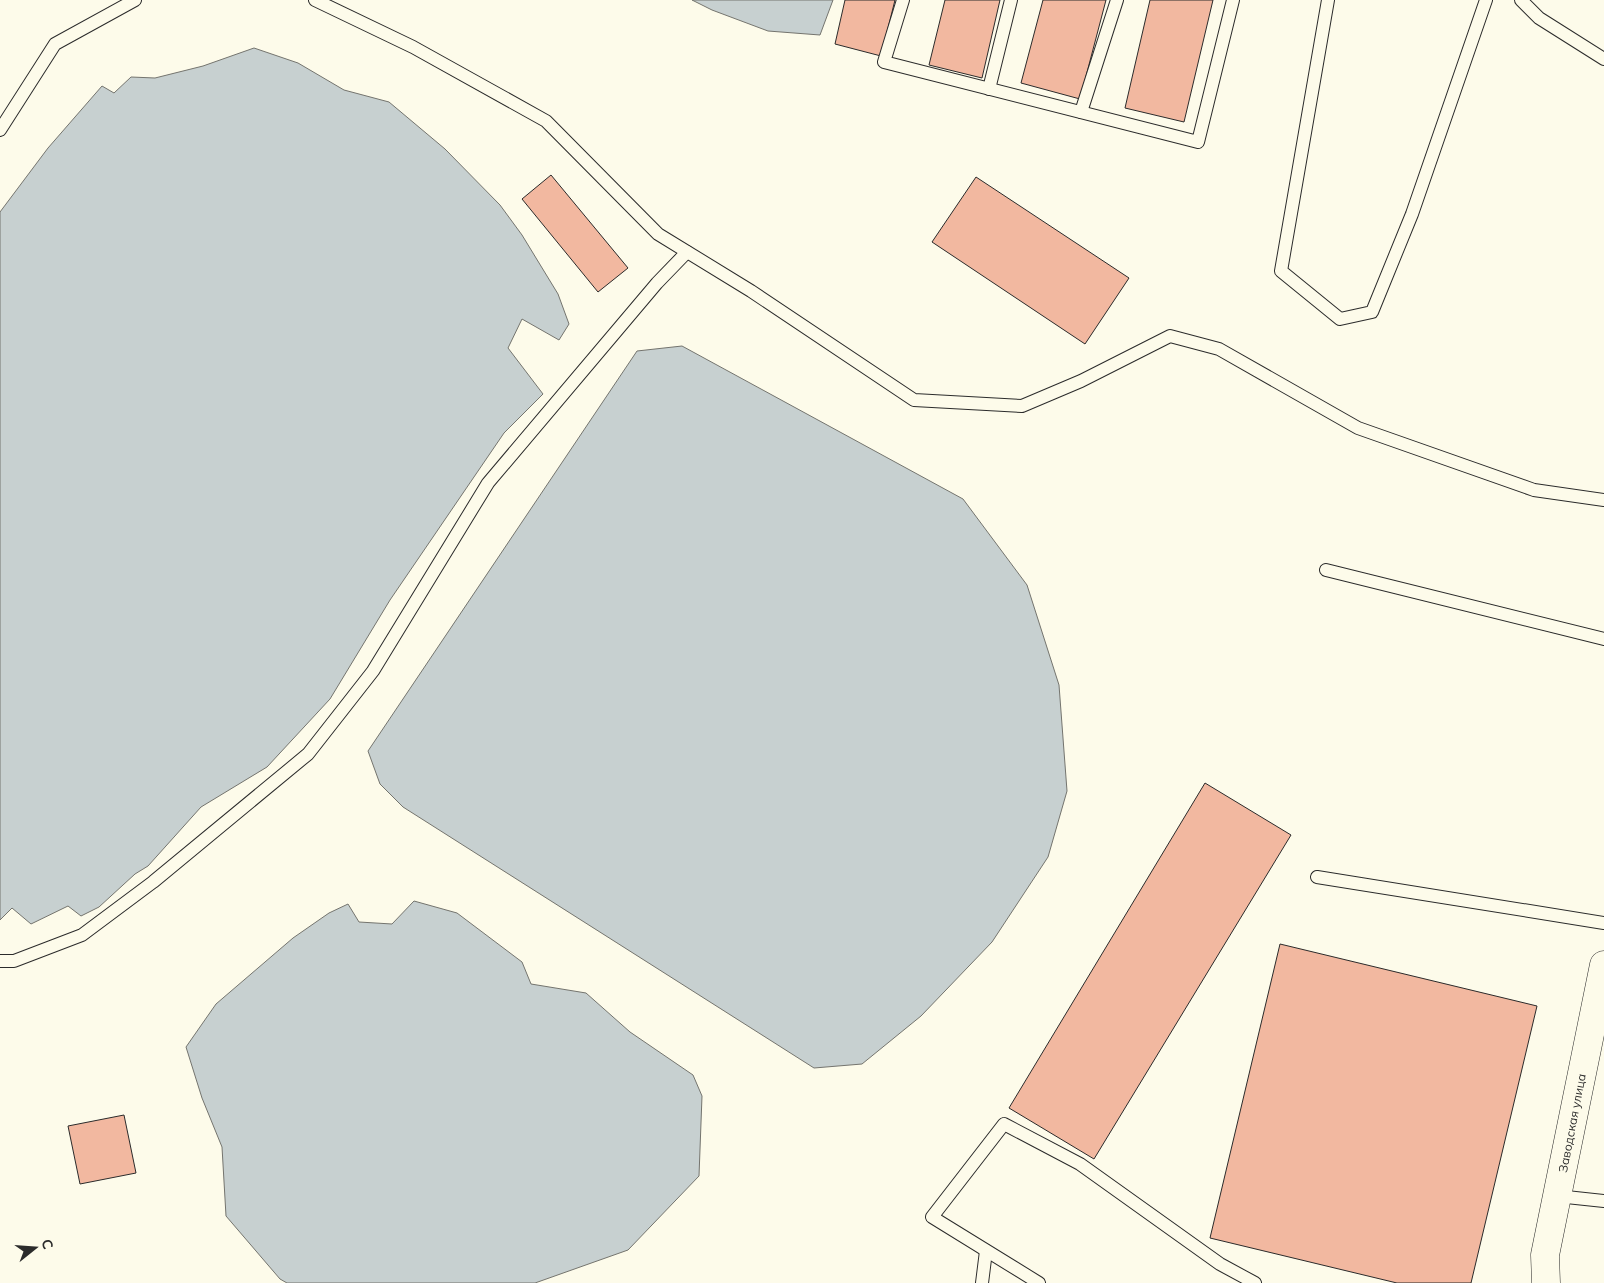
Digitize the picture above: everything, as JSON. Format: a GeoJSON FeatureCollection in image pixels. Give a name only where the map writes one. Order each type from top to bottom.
{"type":"FeatureCollection","features":[{"type":"Feature","properties":{"kind":"street","name":"Заводская улица"},"geometry":{"type":"LineString","coordinates":[[1546,1283],[1545,1255],[1601,992],[1604,965]]}},
{"type":"Feature","properties":{"kind":"lane"},"geometry":{"type":"LineString","coordinates":[[0,130],[55,44],[135,0]]}},
{"type":"Feature","properties":{"kind":"lane"},"geometry":{"type":"LineString","coordinates":[[315,0],[413,47],[546,121],[658,234],[752,291],[914,400],[1022,406],[1081,381],[1170,336],[1219,348],[1358,428],[1534,490],[1604,500]]}},
{"type":"Feature","properties":{"kind":"lane"},"geometry":{"type":"LineString","coordinates":[[903,0],[884,62],[1198,142],[1232,0]]}},
{"type":"Feature","properties":{"kind":"lane"},"geometry":{"type":"LineString","coordinates":[[989,89],[1011,0]]}},
{"type":"Feature","properties":{"kind":"lane"},"geometry":{"type":"LineString","coordinates":[[1081,112],[1116,0]]}},
{"type":"Feature","properties":{"kind":"lane"},"geometry":{"type":"LineString","coordinates":[[1328,0],[1281,271],[1340,319],[1372,312],[1412,214],[1486,0]]}},
{"type":"Feature","properties":{"kind":"lane"},"geometry":{"type":"LineString","coordinates":[[1521,0],[1539,18],[1604,59]]}},
{"type":"Feature","properties":{"kind":"lane"},"geometry":{"type":"LineString","coordinates":[[0,961],[14,961],[82,935],[153,882],[308,754],[373,672],[488,483],[657,283],[687,252]]}},
{"type":"Feature","properties":{"kind":"lane"},"geometry":{"type":"LineString","coordinates":[[1326,570],[1604,639]]}},
{"type":"Feature","properties":{"kind":"lane"},"geometry":{"type":"LineString","coordinates":[[1317,877],[1604,923]]}},
{"type":"Feature","properties":{"kind":"lane"},"geometry":{"type":"LineString","coordinates":[[1039,1283],[932,1217],[1004,1124],[1080,1164],[1220,1264],[1256,1283]]}},
{"type":"Feature","properties":{"kind":"lane"},"geometry":{"type":"LineString","coordinates":[[1557,1196],[1604,1201]]}},
{"type":"Feature","properties":{"kind":"lane"},"geometry":{"type":"LineString","coordinates":[[982,1283],[986,1251]]}},
{"type":"Feature","properties":{"kind":"shaded area"},"geometry":{"type":"Polygon","coordinates":[[[692,0],[833,0],[820,35],[768,31],[712,10],[692,0]]]}},
{"type":"Feature","properties":{"kind":"shaded area"},"geometry":{"type":"Polygon","coordinates":[[[254,48],[298,63],[344,90],[389,102],[445,149],[500,205],[522,235],[558,294],[569,324],[559,340],[522,319],[508,348],[543,394],[504,433],[390,600],[330,699],[267,767],[201,807],[148,866],[135,874],[99,907],[81,916],[68,906],[31,924],[12,908],[0,920],[0,212],[48,148],[102,86],[114,93],[131,77],[155,78],[203,66],[254,48]]]}},
{"type":"Feature","properties":{"kind":"shaded area"},"geometry":{"type":"Polygon","coordinates":[[[682,346],[963,499],[1027,585],[1059,685],[1067,791],[1048,857],[992,942],[921,1016],[862,1064],[814,1068],[403,807],[380,784],[368,751],[637,351],[682,346]]]}},
{"type":"Feature","properties":{"kind":"shaded area"},"geometry":{"type":"Polygon","coordinates":[[[414,901],[457,913],[522,962],[531,984],[586,993],[630,1032],[693,1075],[702,1096],[699,1176],[628,1250],[535,1283],[287,1283],[280,1279],[226,1216],[222,1147],[202,1098],[186,1047],[216,1004],[293,938],[329,913],[348,904],[359,922],[392,924],[414,901]]]}},
{"type":"Feature","properties":{"kind":"building"},"geometry":{"type":"Polygon","coordinates":[[[845,0],[895,0],[881,56],[835,44],[845,0]]]}},
{"type":"Feature","properties":{"kind":"building"},"geometry":{"type":"Polygon","coordinates":[[[945,0],[1000,0],[982,78],[929,65],[945,0]]]}},
{"type":"Feature","properties":{"kind":"building"},"geometry":{"type":"Polygon","coordinates":[[[1043,0],[1106,0],[1080,99],[1021,83],[1043,0]]]}},
{"type":"Feature","properties":{"kind":"building"},"geometry":{"type":"Polygon","coordinates":[[[1150,0],[1213,0],[1184,122],[1125,108],[1150,0]]]}},
{"type":"Feature","properties":{"kind":"building"},"geometry":{"type":"Polygon","coordinates":[[[551,175],[628,268],[598,292],[522,199],[551,175]]]}},
{"type":"Feature","properties":{"kind":"building"},"geometry":{"type":"Polygon","coordinates":[[[976,177],[1129,278],[1085,344],[932,242],[976,177]]]}},
{"type":"Feature","properties":{"kind":"building"},"geometry":{"type":"Polygon","coordinates":[[[1205,783],[1291,835],[1094,1159],[1009,1108],[1205,783]]]}},
{"type":"Feature","properties":{"kind":"building"},"geometry":{"type":"Polygon","coordinates":[[[1280,944],[1537,1006],[1471,1283],[1397,1283],[1210,1238],[1280,944]]]}},
{"type":"Feature","properties":{"kind":"building"},"geometry":{"type":"Polygon","coordinates":[[[124,1115],[136,1173],[80,1184],[68,1126],[124,1115]]]}}]}
